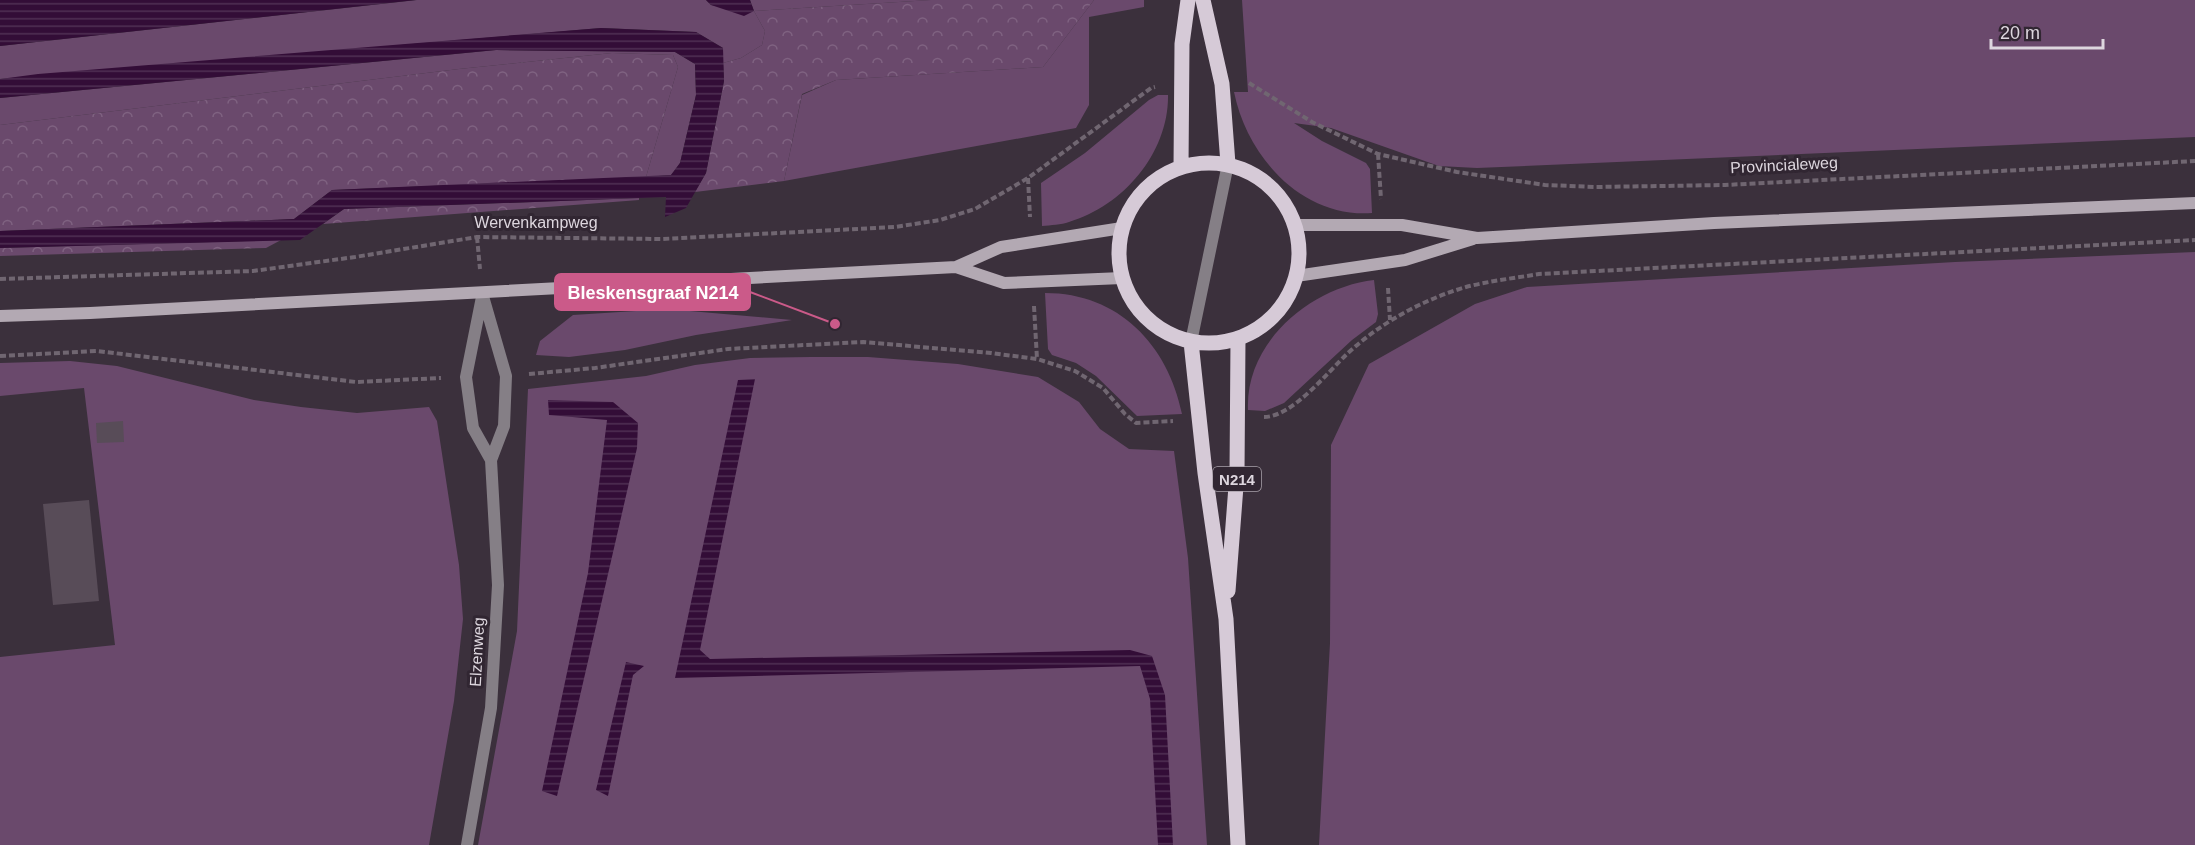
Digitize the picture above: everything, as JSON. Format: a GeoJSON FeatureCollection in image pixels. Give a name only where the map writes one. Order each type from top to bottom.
{"type":"FeatureCollection","features":[{"type":"Feature","properties":{"kind":"main road"},"geometry":{"type":"LineString","coordinates":[[1180,167],[1182,44],[1188,0]]}},
{"type":"Feature","properties":{"kind":"main road"},"geometry":{"type":"LineString","coordinates":[[1203,0],[1222,84],[1228,164]]}},
{"type":"Feature","properties":{"kind":"main road"},"geometry":{"type":"LineString","coordinates":[[1204,162],[1228,164],[1257,176],[1270,186],[1289,210],[1295,225],[1299,259],[1296,276],[1281,308],[1262,327],[1238,339],[1213,344],[1177,339],[1146,318],[1131,300],[1122,278],[1119,261],[1118,245],[1122,228],[1128,212],[1138,197],[1164,174],[1180,167],[1204,162]]}},
{"type":"Feature","properties":{"kind":"main road","name":"N214"},"geometry":{"type":"LineString","coordinates":[[1226,619],[1237,473],[1238,339]]}},
{"type":"Feature","properties":{"kind":"main road","name":"N214"},"geometry":{"type":"LineString","coordinates":[[1191,342],[1198,420],[1226,619],[1238,845]]}},
{"type":"Feature","properties":{"kind":"street"},"geometry":{"type":"LineString","coordinates":[[1191,342],[1228,164]]}},
{"type":"Feature","properties":{"kind":"street"},"geometry":{"type":"LineString","coordinates":[[1295,225],[1402,225],[1478,238],[1725,223],[2195,203]]}},
{"type":"Feature","properties":{"kind":"street"},"geometry":{"type":"LineString","coordinates":[[0,316],[956,267],[1001,247],[1122,228]]}},
{"type":"Feature","properties":{"kind":"street"},"geometry":{"type":"LineString","coordinates":[[1296,276],[1405,260],[1478,238]]}},
{"type":"Feature","properties":{"kind":"street"},"geometry":{"type":"LineString","coordinates":[[956,267],[1004,283],[1122,278]]}},
{"type":"Feature","properties":{"kind":"street","name":"Elzenweg"},"geometry":{"type":"LineString","coordinates":[[482,293],[466,377],[472,428],[491,460]]}},
{"type":"Feature","properties":{"kind":"street","name":"Elzenweg"},"geometry":{"type":"LineString","coordinates":[[467,845],[491,708],[498,585],[491,460],[504,426],[506,376],[482,293]]}},
{"type":"Feature","properties":{"kind":"path","name":"Provincialeweg"},"geometry":{"type":"LineString","coordinates":[[1222,84],[1250,83],[1312,122],[1378,154],[1457,172],[1545,185],[1596,187],[1725,185],[2195,161]]}},
{"type":"Feature","properties":{"kind":"path","name":"Wervenkampweg"},"geometry":{"type":"LineString","coordinates":[[0,279],[253,271],[477,237],[662,239],[895,227],[940,220],[975,208],[1028,177],[1151,88],[1181,87]]}},
{"type":"Feature","properties":{"kind":"path"},"geometry":{"type":"LineString","coordinates":[[1238,417],[1271,417],[1295,404],[1357,345],[1390,320],[1426,302],[1467,287],[1539,274],[2195,240]]}},
{"type":"Feature","properties":{"kind":"path"},"geometry":{"type":"LineString","coordinates":[[1037,359],[1075,371],[1102,388],[1136,423],[1198,420]]}},
{"type":"Feature","properties":{"kind":"green space"},"geometry":{"type":"Polygon","coordinates":[[[417,0],[706,0],[711,5],[754,11],[765,31],[762,45],[741,58],[723,63],[723,48],[696,32],[601,28],[0,79],[0,46],[417,0]]]}},
{"type":"Feature","properties":{"kind":"green space"},"geometry":{"type":"Polygon","coordinates":[[[750,0],[931,0],[754,11],[750,0]]]}},
{"type":"Feature","properties":{"kind":"green space"},"geometry":{"type":"Polygon","coordinates":[[[931,0],[1094,0],[1043,67],[836,80],[802,94],[784,181],[695,192],[706,173],[724,81],[723,63],[741,58],[762,45],[765,31],[754,11],[931,0]]]}},
{"type":"Feature","properties":{"kind":"green space"},"geometry":{"type":"Polygon","coordinates":[[[1094,0],[1144,0],[1144,7],[1089,17],[1089,105],[1076,128],[784,181],[802,95],[836,80],[1043,67],[1094,0]]]}},
{"type":"Feature","properties":{"kind":"green space"},"geometry":{"type":"Polygon","coordinates":[[[1242,0],[2195,0],[2195,137],[1477,168],[1439,166],[1331,128],[1294,123],[1322,141],[1366,163],[1370,169],[1372,213],[1346,212],[1322,205],[1301,194],[1281,178],[1251,139],[1234,92],[1248,92],[1242,0]]]}},
{"type":"Feature","properties":{"kind":"green space"},"geometry":{"type":"Polygon","coordinates":[[[496,50],[675,52],[695,64],[696,95],[680,163],[671,175],[646,177],[678,67],[673,55],[612,53],[459,69],[0,125],[0,98],[496,50]]]}},
{"type":"Feature","properties":{"kind":"green space"},"geometry":{"type":"Polygon","coordinates":[[[612,53],[673,55],[678,67],[646,177],[332,190],[294,219],[0,231],[0,125],[459,69],[612,53]]]}},
{"type":"Feature","properties":{"kind":"green space"},"geometry":{"type":"Polygon","coordinates":[[[1158,95],[1168,95],[1166,116],[1161,137],[1140,174],[1125,190],[1089,214],[1066,223],[1042,226],[1041,183],[1085,153],[1158,95]]]}},
{"type":"Feature","properties":{"kind":"green space"},"geometry":{"type":"Polygon","coordinates":[[[639,198],[639,200],[323,224],[344,209],[639,198]]]}},
{"type":"Feature","properties":{"kind":"green space"},"geometry":{"type":"Polygon","coordinates":[[[281,240],[266,248],[0,256],[0,248],[281,240]]]}},
{"type":"Feature","properties":{"kind":"green space"},"geometry":{"type":"Polygon","coordinates":[[[2195,252],[2195,845],[1319,845],[1330,643],[1331,445],[1369,364],[1475,304],[1527,287],[1955,262],[2195,252]]]}},
{"type":"Feature","properties":{"kind":"green space"},"geometry":{"type":"Polygon","coordinates":[[[1374,280],[1378,314],[1376,322],[1352,340],[1284,403],[1265,411],[1248,410],[1250,385],[1258,362],[1270,340],[1287,322],[1306,306],[1328,294],[1351,285],[1374,280]]]}},
{"type":"Feature","properties":{"kind":"green space"},"geometry":{"type":"Polygon","coordinates":[[[1045,293],[1072,295],[1096,302],[1117,313],[1136,328],[1152,345],[1165,366],[1182,414],[1137,416],[1096,376],[1076,363],[1052,355],[1048,349],[1045,293]]]}},
{"type":"Feature","properties":{"kind":"green space"},"geometry":{"type":"Polygon","coordinates":[[[667,309],[792,320],[696,335],[625,350],[569,357],[536,355],[540,341],[573,315],[667,309]]]}},
{"type":"Feature","properties":{"kind":"green space"},"geometry":{"type":"Polygon","coordinates":[[[868,357],[958,364],[1038,377],[1079,402],[1100,429],[1129,449],[1174,451],[1188,558],[1207,845],[478,845],[517,631],[528,389],[646,376],[695,365],[750,358],[868,357]]]}},
{"type":"Feature","properties":{"kind":"green space"},"geometry":{"type":"Polygon","coordinates":[[[70,361],[117,366],[254,400],[301,407],[357,413],[429,407],[437,421],[459,565],[463,619],[454,701],[429,845],[0,845],[0,657],[115,645],[84,388],[0,396],[0,363],[70,361]]]}},
{"type":"Feature","properties":{"kind":"shaded area"},"geometry":{"type":"Polygon","coordinates":[[[0,0],[416,0],[0,46],[0,0]]]}},
{"type":"Feature","properties":{"kind":"shaded area"},"geometry":{"type":"Polygon","coordinates":[[[706,0],[750,0],[754,11],[744,16],[711,5],[706,0]]]}},
{"type":"Feature","properties":{"kind":"shaded area"},"geometry":{"type":"Polygon","coordinates":[[[601,28],[696,32],[723,48],[724,81],[706,173],[686,208],[665,217],[666,197],[344,209],[300,240],[0,248],[0,231],[294,219],[332,190],[671,175],[680,163],[696,95],[695,64],[675,52],[496,50],[0,98],[0,79],[38,74],[601,28]]]}},
{"type":"Feature","properties":{"kind":"shaded area"},"geometry":{"type":"Polygon","coordinates":[[[755,379],[700,650],[710,659],[1130,650],[1152,656],[1165,695],[1173,845],[1158,845],[1150,699],[1140,666],[675,678],[738,380],[755,379]]]}},
{"type":"Feature","properties":{"kind":"shaded area"},"geometry":{"type":"Polygon","coordinates":[[[548,400],[613,402],[638,423],[637,448],[557,796],[542,791],[588,573],[607,420],[549,415],[548,400]]]}},
{"type":"Feature","properties":{"kind":"shaded area"},"geometry":{"type":"Polygon","coordinates":[[[626,662],[644,666],[633,675],[608,796],[596,790],[626,662]]]}},
{"type":"Feature","properties":{"kind":"building"},"geometry":{"type":"Polygon","coordinates":[[[123,421],[124,442],[97,443],[96,423],[123,421]]]}},
{"type":"Feature","properties":{"kind":"building"},"geometry":{"type":"Polygon","coordinates":[[[89,500],[99,601],[53,605],[43,504],[89,500]]]}},
{"type":"Feature","properties":{"kind":"place","name":"Bleskensgraaf N214"},"geometry":{"type":"Point","coordinates":[835,324]}}]}
